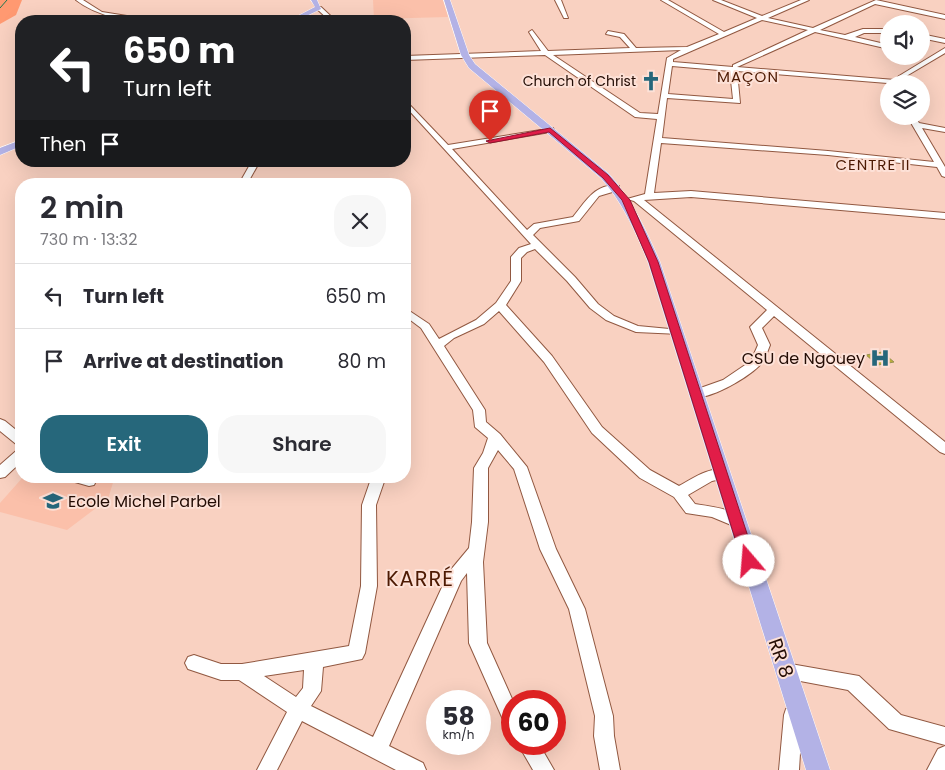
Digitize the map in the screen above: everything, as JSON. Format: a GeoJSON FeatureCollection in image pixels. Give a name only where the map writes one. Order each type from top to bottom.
{"type":"FeatureCollection","features":[{"type":"Feature","properties":{"kind":"main road"},"geometry":{"type":"LineString","coordinates":[[304,15],[319,8],[314,0]]}},
{"type":"Feature","properties":{"kind":"main road","name":"RR 8"},"geometry":{"type":"LineString","coordinates":[[447,0],[465,56],[472,66],[631,199],[654,262],[720,474],[818,770]]}},
{"type":"Feature","properties":{"kind":"main road"},"geometry":{"type":"LineString","coordinates":[[0,152],[15,146]]}},
{"type":"Feature","properties":{"kind":"street"},"geometry":{"type":"LineString","coordinates":[[80,1],[89,0]]}},
{"type":"Feature","properties":{"kind":"street"},"geometry":{"type":"LineString","coordinates":[[558,0],[566,17]]}},
{"type":"Feature","properties":{"kind":"street"},"geometry":{"type":"LineString","coordinates":[[664,0],[724,34]]}},
{"type":"Feature","properties":{"kind":"street"},"geometry":{"type":"LineString","coordinates":[[716,0],[761,18],[880,44]]}},
{"type":"Feature","properties":{"kind":"street"},"geometry":{"type":"LineString","coordinates":[[649,196],[670,58],[806,0]]}},
{"type":"Feature","properties":{"kind":"street"},"geometry":{"type":"LineString","coordinates":[[80,1],[101,13],[114,15]]}},
{"type":"Feature","properties":{"kind":"street"},"geometry":{"type":"LineString","coordinates":[[729,68],[740,65],[877,1],[945,17]]}},
{"type":"Feature","properties":{"kind":"street"},"geometry":{"type":"LineString","coordinates":[[319,8],[326,15]]}},
{"type":"Feature","properties":{"kind":"street"},"geometry":{"type":"LineString","coordinates":[[846,37],[863,31],[880,30]]}},
{"type":"Feature","properties":{"kind":"street"},"geometry":{"type":"LineString","coordinates":[[532,32],[538,44],[546,53],[638,116],[662,117]]}},
{"type":"Feature","properties":{"kind":"street"},"geometry":{"type":"LineString","coordinates":[[608,33],[622,35],[635,50]]}},
{"type":"Feature","properties":{"kind":"street"},"geometry":{"type":"LineString","coordinates":[[930,38],[945,41]]}},
{"type":"Feature","properties":{"kind":"street"},"geometry":{"type":"LineString","coordinates":[[411,58],[690,48]]}},
{"type":"Feature","properties":{"kind":"street"},"geometry":{"type":"LineString","coordinates":[[903,75],[945,50]]}},
{"type":"Feature","properties":{"kind":"street"},"geometry":{"type":"LineString","coordinates":[[930,55],[945,59]]}},
{"type":"Feature","properties":{"kind":"street"},"geometry":{"type":"LineString","coordinates":[[668,64],[880,82]]}},
{"type":"Feature","properties":{"kind":"street"},"geometry":{"type":"LineString","coordinates":[[664,96],[737,101],[729,68]]}},
{"type":"Feature","properties":{"kind":"street"},"geometry":{"type":"LineString","coordinates":[[411,108],[527,235],[604,315],[636,329],[676,332]]}},
{"type":"Feature","properties":{"kind":"street"},"geometry":{"type":"LineString","coordinates":[[915,126],[945,130]]}},
{"type":"Feature","properties":{"kind":"street"},"geometry":{"type":"LineString","coordinates":[[915,126],[945,174]]}},
{"type":"Feature","properties":{"kind":"street"},"geometry":{"type":"LineString","coordinates":[[448,147],[550,130]]}},
{"type":"Feature","properties":{"kind":"street"},"geometry":{"type":"LineString","coordinates":[[658,140],[828,153],[939,164]]}},
{"type":"Feature","properties":{"kind":"street"},"geometry":{"type":"LineString","coordinates":[[246,178],[253,167]]}},
{"type":"Feature","properties":{"kind":"street"},"geometry":{"type":"LineString","coordinates":[[527,235],[537,226],[576,219],[597,193],[604,188],[616,188]]}},
{"type":"Feature","properties":{"kind":"street"},"geometry":{"type":"LineString","coordinates":[[631,199],[691,194],[945,216]]}},
{"type":"Feature","properties":{"kind":"street"},"geometry":{"type":"LineString","coordinates":[[631,199],[945,448]]}},
{"type":"Feature","properties":{"kind":"street"},"geometry":{"type":"LineString","coordinates":[[438,345],[450,336],[480,322],[500,305],[516,281],[516,257],[522,250],[538,245]]}},
{"type":"Feature","properties":{"kind":"street"},"geometry":{"type":"LineString","coordinates":[[500,305],[548,359],[597,430],[645,474],[679,493],[691,509],[714,512],[736,521]]}},
{"type":"Feature","properties":{"kind":"street"},"geometry":{"type":"LineString","coordinates":[[696,394],[728,383],[756,363],[764,345],[756,327],[773,310]]}},
{"type":"Feature","properties":{"kind":"street"},"geometry":{"type":"LineString","coordinates":[[411,316],[425,326],[438,345],[479,410],[480,424],[495,437],[520,467],[548,550],[577,609],[604,716],[604,736],[610,770]]}},
{"type":"Feature","properties":{"kind":"street"},"geometry":{"type":"LineString","coordinates":[[0,424],[15,436]]}},
{"type":"Feature","properties":{"kind":"street"},"geometry":{"type":"LineString","coordinates":[[495,437],[490,454],[481,468],[480,522],[476,551],[478,643],[501,697]]}},
{"type":"Feature","properties":{"kind":"street"},"geometry":{"type":"LineString","coordinates":[[0,473],[15,459]]}},
{"type":"Feature","properties":{"kind":"street"},"geometry":{"type":"LineString","coordinates":[[679,493],[708,476],[720,474]]}},
{"type":"Feature","properties":{"kind":"street"},"geometry":{"type":"LineString","coordinates":[[194,663],[222,672],[242,672],[356,653],[369,586],[369,505],[376,483]]}},
{"type":"Feature","properties":{"kind":"street"},"geometry":{"type":"LineString","coordinates":[[378,750],[456,577],[476,551]]}},
{"type":"Feature","properties":{"kind":"street"},"geometry":{"type":"LineString","coordinates":[[268,770],[298,709],[312,691],[314,661]]}},
{"type":"Feature","properties":{"kind":"street"},"geometry":{"type":"LineString","coordinates":[[785,671],[853,682],[896,723],[945,736]]}},
{"type":"Feature","properties":{"kind":"street"},"geometry":{"type":"LineString","coordinates":[[242,672],[298,709],[416,770]]}},
{"type":"Feature","properties":{"kind":"street"},"geometry":{"type":"LineString","coordinates":[[790,770],[793,715],[799,712]]}},
{"type":"Feature","properties":{"kind":"street"},"geometry":{"type":"LineString","coordinates":[[535,755],[544,770]]}},
{"type":"Feature","properties":{"kind":"street"},"geometry":{"type":"LineString","coordinates":[[937,770],[945,756]]}},
{"type":"Feature","properties":{"kind":"shaded area"},"geometry":{"type":"Polygon","coordinates":[[[0,0],[22,0],[16,15],[0,24],[0,0]]]}},
{"type":"Feature","properties":{"kind":"shaded area"},"geometry":{"type":"Polygon","coordinates":[[[373,0],[443,0],[448,17],[411,18],[411,15],[374,15],[373,0]]]}},
{"type":"Feature","properties":{"kind":"shaded area","name":"Ecole Michel Parbel"},"geometry":{"type":"Polygon","coordinates":[[[18,483],[113,483],[108,499],[67,530],[0,512],[0,503],[18,483]]]}},
{"type":"Feature","properties":{"kind":"building","name":"CSU de Ngouey"},"geometry":{"type":"Polygon","coordinates":[[[882,352],[894,362],[878,365],[866,355],[882,352]]]}},
{"type":"Feature","properties":{"kind":"waterway"},"geometry":{"type":"LineString","coordinates":[[0,8],[7,0]]}},
{"type":"Feature","properties":{"kind":"place","name":"Church of Christ"},"geometry":{"type":"Point","coordinates":[651,81]}},
{"type":"Feature","properties":{"kind":"place","name":"CSU de Ngouey"},"geometry":{"type":"Point","coordinates":[880,358]}},
{"type":"Feature","properties":{"kind":"place","name":"Ecole Michel Parbel"},"geometry":{"type":"Point","coordinates":[53,501]}},
{"type":"Feature","properties":{"kind":"district","name":"MAÇON"},"geometry":{"type":"Point","coordinates":[748,76]}},
{"type":"Feature","properties":{"kind":"district","name":"CENTRE II"},"geometry":{"type":"Point","coordinates":[873,164]}},
{"type":"Feature","properties":{"kind":"district","name":"KARRÉ"},"geometry":{"type":"Point","coordinates":[420,578]}},
{"type":"Feature","properties":{"kind":"route"},"geometry":{"type":"LineString","coordinates":[[490,141],[550,130],[605,176],[626,200],[654,262],[749,561]]}}]}
